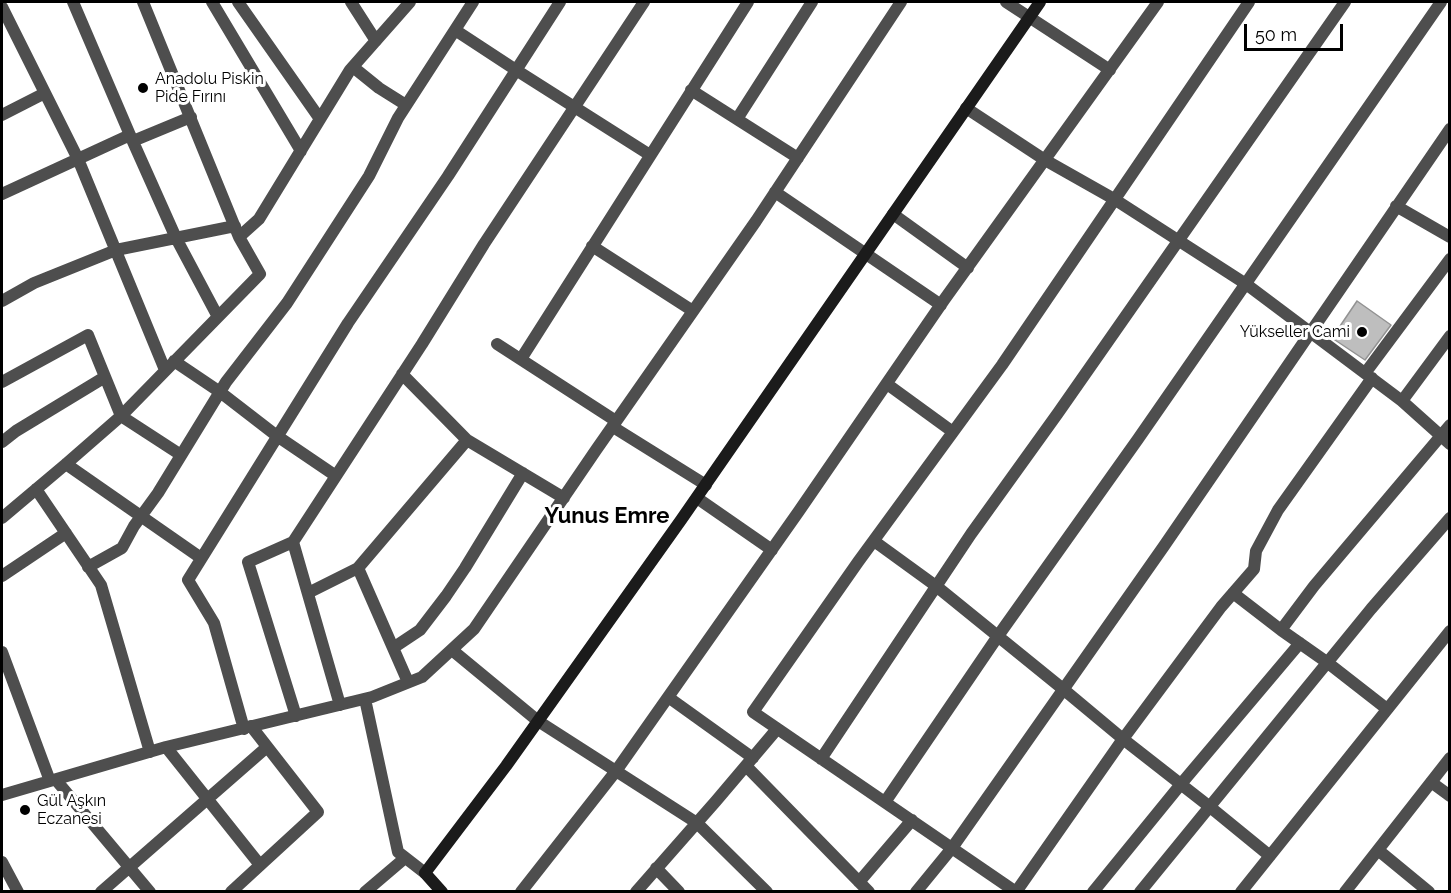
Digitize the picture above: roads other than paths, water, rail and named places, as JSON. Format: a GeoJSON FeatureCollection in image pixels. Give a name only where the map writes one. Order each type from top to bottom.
{"type":"FeatureCollection","features":[{"type":"Feature","properties":{"kind":"main road"},"geometry":{"type":"LineString","coordinates":[[442,891],[425,873],[506,766],[697,498],[1040,2]]}},
{"type":"Feature","properties":{"kind":"street"},"geometry":{"type":"LineString","coordinates":[[73,2],[176,238],[218,317]]}},
{"type":"Feature","properties":{"kind":"street"},"geometry":{"type":"LineString","coordinates":[[2,518],[121,416],[260,274],[237,232],[143,2]]}},
{"type":"Feature","properties":{"kind":"street"},"geometry":{"type":"LineString","coordinates":[[212,2],[301,151]]}},
{"type":"Feature","properties":{"kind":"street"},"geometry":{"type":"LineString","coordinates":[[238,2],[320,119]]}},
{"type":"Feature","properties":{"kind":"street"},"geometry":{"type":"LineString","coordinates":[[351,2],[376,40]]}},
{"type":"Feature","properties":{"kind":"street"},"geometry":{"type":"LineString","coordinates":[[2,301],[34,283],[116,250],[176,238],[237,232],[259,219],[353,67],[410,2]]}},
{"type":"Feature","properties":{"kind":"street"},"geometry":{"type":"LineString","coordinates":[[88,567],[122,548],[220,392],[287,303],[357,196],[398,118],[473,2]]}},
{"type":"Feature","properties":{"kind":"street"},"geometry":{"type":"LineString","coordinates":[[231,891],[318,812],[267,747],[248,727],[214,623],[188,580],[348,324],[448,176],[560,2]]}},
{"type":"Feature","properties":{"kind":"street"},"geometry":{"type":"LineString","coordinates":[[296,716],[248,562],[293,542],[484,244],[644,2]]}},
{"type":"Feature","properties":{"kind":"street"},"geometry":{"type":"LineString","coordinates":[[520,359],[748,2]]}},
{"type":"Feature","properties":{"kind":"street"},"geometry":{"type":"LineString","coordinates":[[737,119],[812,2]]}},
{"type":"Feature","properties":{"kind":"street"},"geometry":{"type":"LineString","coordinates":[[2,795],[166,747],[364,699],[422,677],[474,629],[775,192],[901,2]]}},
{"type":"Feature","properties":{"kind":"street"},"geometry":{"type":"LineString","coordinates":[[1006,2],[1110,70]]}},
{"type":"Feature","properties":{"kind":"street"},"geometry":{"type":"LineString","coordinates":[[520,891],[616,771],[941,305],[1158,2]]}},
{"type":"Feature","properties":{"kind":"street"},"geometry":{"type":"LineString","coordinates":[[1249,2],[1002,365],[753,712],[1016,891],[1123,739],[1221,607],[1254,569],[1256,551],[1278,510],[1449,259]]}},
{"type":"Feature","properties":{"kind":"street"},"geometry":{"type":"LineString","coordinates":[[821,759],[971,534],[1346,2]]}},
{"type":"Feature","properties":{"kind":"street"},"geometry":{"type":"LineString","coordinates":[[885,802],[998,636],[1441,2]]}},
{"type":"Feature","properties":{"kind":"street"},"geometry":{"type":"LineString","coordinates":[[2,7],[78,159],[116,250],[169,365],[220,392],[277,436],[336,476]]}},
{"type":"Feature","properties":{"kind":"street"},"geometry":{"type":"LineString","coordinates":[[455,30],[650,155]]}},
{"type":"Feature","properties":{"kind":"street"},"geometry":{"type":"LineString","coordinates":[[353,67],[379,88],[406,105]]}},
{"type":"Feature","properties":{"kind":"street"},"geometry":{"type":"LineString","coordinates":[[691,90],[798,158]]}},
{"type":"Feature","properties":{"kind":"street"},"geometry":{"type":"LineString","coordinates":[[2,116],[45,93]]}},
{"type":"Feature","properties":{"kind":"street"},"geometry":{"type":"LineString","coordinates":[[966,108],[1045,160],[1114,199],[1246,284],[1402,400],[1445,440]]}},
{"type":"Feature","properties":{"kind":"street"},"geometry":{"type":"LineString","coordinates":[[2,194],[78,159],[191,117]]}},
{"type":"Feature","properties":{"kind":"street"},"geometry":{"type":"LineString","coordinates":[[916,891],[952,848],[1171,536],[1449,129]]}},
{"type":"Feature","properties":{"kind":"street"},"geometry":{"type":"LineString","coordinates":[[775,192],[941,305]]}},
{"type":"Feature","properties":{"kind":"street"},"geometry":{"type":"LineString","coordinates":[[1396,206],[1449,237]]}},
{"type":"Feature","properties":{"kind":"street"},"geometry":{"type":"LineString","coordinates":[[893,214],[968,268]]}},
{"type":"Feature","properties":{"kind":"street"},"geometry":{"type":"LineString","coordinates":[[592,246],[693,311]]}},
{"type":"Feature","properties":{"kind":"street"},"geometry":{"type":"LineString","coordinates":[[2,382],[88,335],[121,416],[181,455]]}},
{"type":"Feature","properties":{"kind":"street"},"geometry":{"type":"LineString","coordinates":[[1402,400],[1449,336]]}},
{"type":"Feature","properties":{"kind":"street"},"geometry":{"type":"LineString","coordinates":[[497,344],[706,485]]}},
{"type":"Feature","properties":{"kind":"street"},"geometry":{"type":"LineString","coordinates":[[402,374],[467,440],[564,498]]}},
{"type":"Feature","properties":{"kind":"street"},"geometry":{"type":"LineString","coordinates":[[2,442],[16,431],[105,377]]}},
{"type":"Feature","properties":{"kind":"street"},"geometry":{"type":"LineString","coordinates":[[887,384],[953,432]]}},
{"type":"Feature","properties":{"kind":"street"},"geometry":{"type":"LineString","coordinates":[[1281,630],[1314,586],[1445,440],[1449,425]]}},
{"type":"Feature","properties":{"kind":"street"},"geometry":{"type":"LineString","coordinates":[[308,593],[358,568],[467,440]]}},
{"type":"Feature","properties":{"kind":"street"},"geometry":{"type":"LineString","coordinates":[[66,464],[201,558]]}},
{"type":"Feature","properties":{"kind":"street"},"geometry":{"type":"LineString","coordinates":[[393,648],[420,630],[446,596],[523,473]]}},
{"type":"Feature","properties":{"kind":"street"},"geometry":{"type":"LineString","coordinates":[[36,489],[101,585],[150,752]]}},
{"type":"Feature","properties":{"kind":"street"},"geometry":{"type":"LineString","coordinates":[[697,498],[772,550]]}},
{"type":"Feature","properties":{"kind":"street"},"geometry":{"type":"LineString","coordinates":[[1140,891],[1371,609],[1449,518]]}},
{"type":"Feature","properties":{"kind":"street"},"geometry":{"type":"LineString","coordinates":[[2,576],[66,533]]}},
{"type":"Feature","properties":{"kind":"street"},"geometry":{"type":"LineString","coordinates":[[874,541],[936,586],[1270,856]]}},
{"type":"Feature","properties":{"kind":"street"},"geometry":{"type":"LineString","coordinates":[[293,542],[340,705]]}},
{"type":"Feature","properties":{"kind":"street"},"geometry":{"type":"LineString","coordinates":[[358,568],[408,682]]}},
{"type":"Feature","properties":{"kind":"street"},"geometry":{"type":"LineString","coordinates":[[1233,593],[1387,709]]}},
{"type":"Feature","properties":{"kind":"street"},"geometry":{"type":"LineString","coordinates":[[1242,891],[1449,631]]}},
{"type":"Feature","properties":{"kind":"street"},"geometry":{"type":"LineString","coordinates":[[1093,891],[1300,643]]}},
{"type":"Feature","properties":{"kind":"street"},"geometry":{"type":"LineString","coordinates":[[452,650],[538,721],[697,823],[767,891]]}},
{"type":"Feature","properties":{"kind":"street"},"geometry":{"type":"LineString","coordinates":[[3,660],[53,781],[150,891]]}},
{"type":"Feature","properties":{"kind":"street"},"geometry":{"type":"LineString","coordinates":[[668,697],[749,762],[869,891]]}},
{"type":"Feature","properties":{"kind":"street"},"geometry":{"type":"LineString","coordinates":[[364,699],[398,852],[425,873]]}},
{"type":"Feature","properties":{"kind":"street"},"geometry":{"type":"LineString","coordinates":[[636,891],[777,729]]}},
{"type":"Feature","properties":{"kind":"street"},"geometry":{"type":"LineString","coordinates":[[166,747],[260,866]]}},
{"type":"Feature","properties":{"kind":"street"},"geometry":{"type":"LineString","coordinates":[[101,891],[267,747]]}},
{"type":"Feature","properties":{"kind":"street"},"geometry":{"type":"LineString","coordinates":[[1345,891],[1449,758]]}},
{"type":"Feature","properties":{"kind":"street"},"geometry":{"type":"LineString","coordinates":[[1431,782],[1449,796]]}},
{"type":"Feature","properties":{"kind":"street"},"geometry":{"type":"LineString","coordinates":[[859,882],[912,820]]}},
{"type":"Feature","properties":{"kind":"street"},"geometry":{"type":"LineString","coordinates":[[1378,850],[1429,891]]}},
{"type":"Feature","properties":{"kind":"street"},"geometry":{"type":"LineString","coordinates":[[365,891],[405,858]]}},
{"type":"Feature","properties":{"kind":"street"},"geometry":{"type":"LineString","coordinates":[[2,862],[18,891]]}},
{"type":"Feature","properties":{"kind":"street"},"geometry":{"type":"LineString","coordinates":[[656,868],[678,891]]}},
{"type":"Feature","properties":{"kind":"place","name":"Anadolu Piskin Pide Fırını"},"geometry":{"type":"Point","coordinates":[143,88]}},
{"type":"Feature","properties":{"kind":"place","name":"Yükseller Cami"},"geometry":{"type":"Point","coordinates":[1362,332]}},
{"type":"Feature","properties":{"kind":"place","name":"Gül Aşkın Eczanesi"},"geometry":{"type":"Point","coordinates":[25,810]}},
{"type":"Feature","properties":{"kind":"district","name":"Yunus Emre"},"geometry":{"type":"Point","coordinates":[607,516]}}]}
